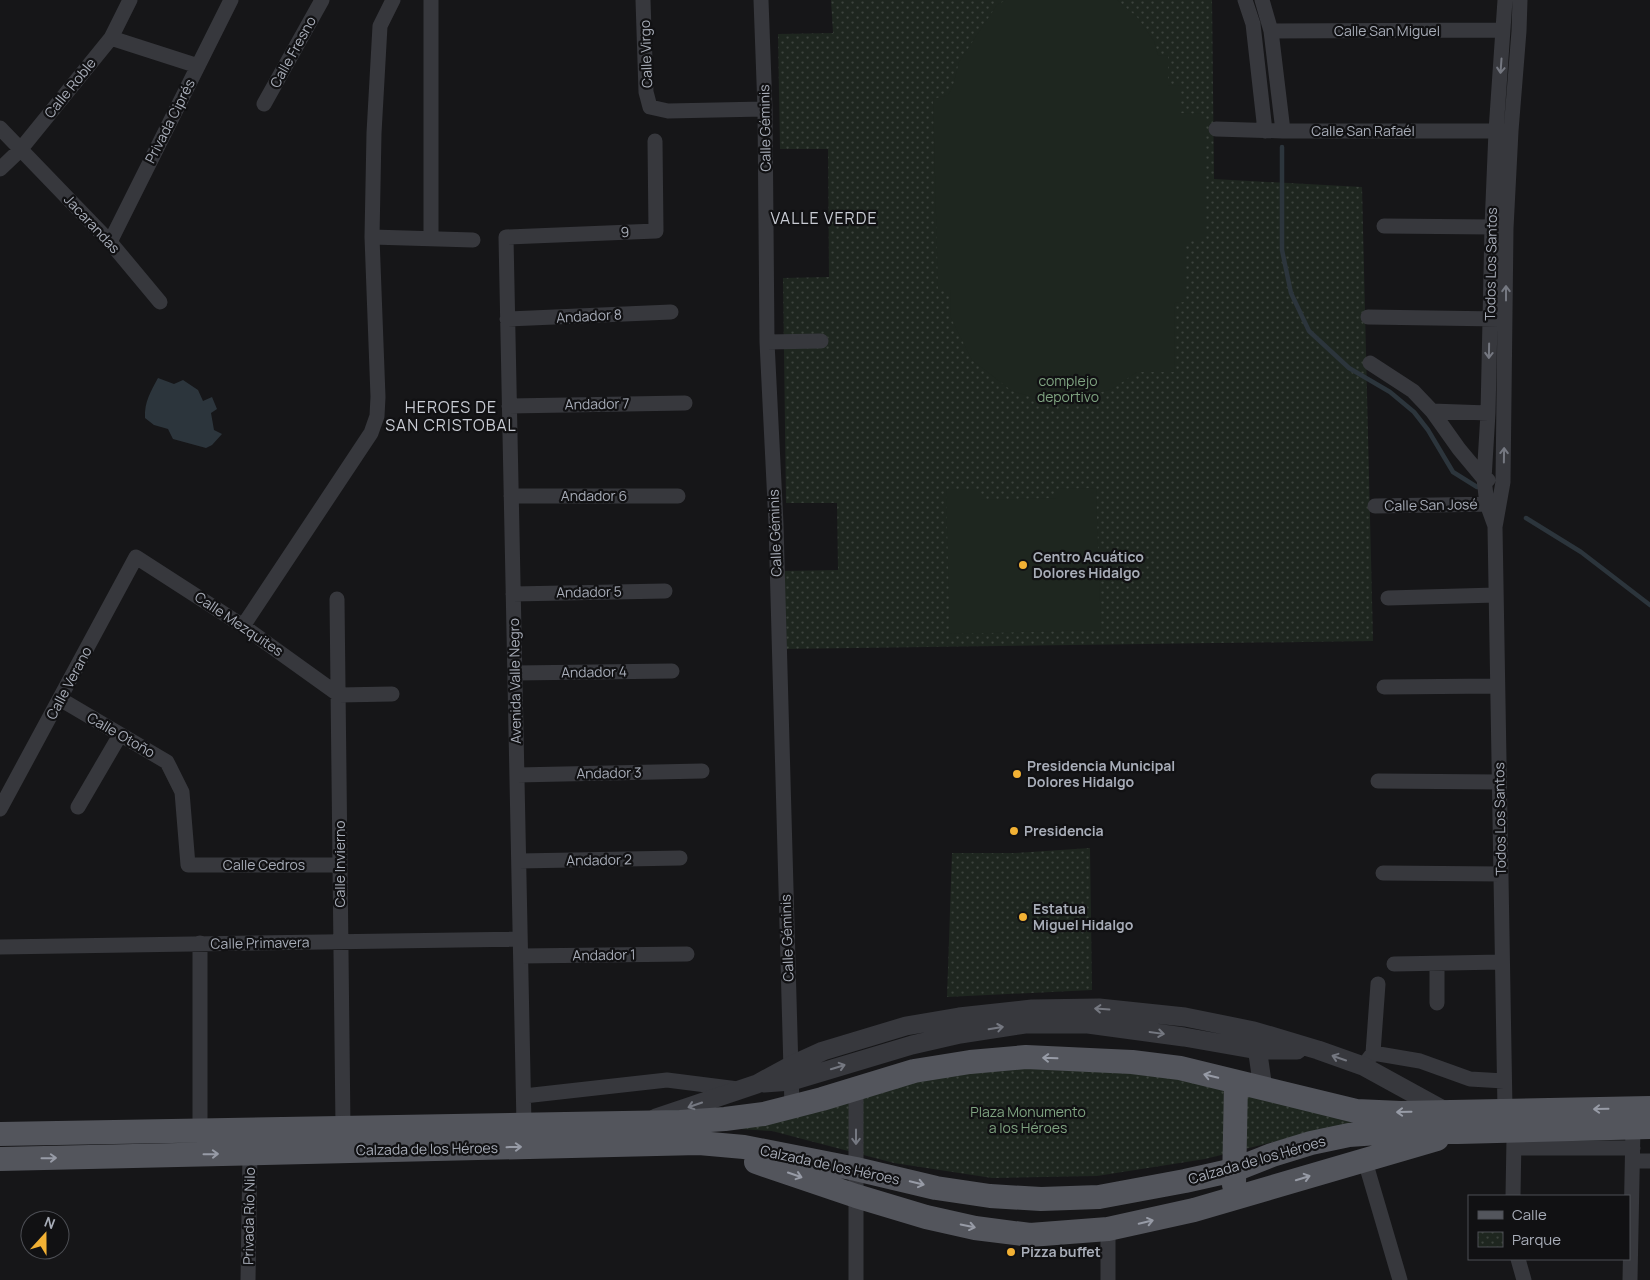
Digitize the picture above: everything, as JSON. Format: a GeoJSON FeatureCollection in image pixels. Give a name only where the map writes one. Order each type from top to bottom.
{"type":"FeatureCollection","features":[{"type":"Feature","properties":{"kind":"main road","name":"Calzada de los Héroes"},"geometry":{"type":"LineString","coordinates":[[0,1134],[643,1123],[725,1119],[764,1114],[822,1100],[914,1071],[970,1062],[1026,1057],[1132,1062],[1180,1068],[1356,1111],[1401,1113],[1445,1111],[1511,1129],[1637,1140]]}},
{"type":"Feature","properties":{"kind":"main road"},"geometry":{"type":"LineString","coordinates":[[1234,1199],[1236,1083]]}},
{"type":"Feature","properties":{"kind":"main road","name":"Calzada de los Héroes"},"geometry":{"type":"LineString","coordinates":[[1511,1129],[1650,1108]]}},
{"type":"Feature","properties":{"kind":"main road"},"geometry":{"type":"LineString","coordinates":[[700,1143],[856,1196],[936,1219],[975,1228],[1030,1235],[1108,1230],[1194,1210],[1465,1132],[1493,1127],[1501,1122],[1511,1129]]}},
{"type":"Feature","properties":{"kind":"main road","name":"Calzada de los Héroes"},"geometry":{"type":"LineString","coordinates":[[0,1159],[700,1143],[744,1147],[856,1169],[936,1188],[990,1196],[1042,1199],[1099,1197],[1185,1182],[1234,1170],[1311,1142],[1349,1135],[1392,1132],[1465,1132]]}},
{"type":"Feature","properties":{"kind":"street","name":"Calle Roble"},"geometry":{"type":"LineString","coordinates":[[0,169],[20,150],[111,38],[130,0]]}},
{"type":"Feature","properties":{"kind":"street","name":"Privada Ciprés"},"geometry":{"type":"LineString","coordinates":[[110,242],[231,0]]}},
{"type":"Feature","properties":{"kind":"street","name":"Calle Fresno"},"geometry":{"type":"LineString","coordinates":[[264,104],[322,0]]}},
{"type":"Feature","properties":{"kind":"street"},"geometry":{"type":"LineString","coordinates":[[243,626],[371,433],[378,416],[372,238],[374,133],[380,26],[393,0]]}},
{"type":"Feature","properties":{"kind":"street"},"geometry":{"type":"LineString","coordinates":[[431,0],[431,238]]}},
{"type":"Feature","properties":{"kind":"street","name":"Calle Virgo"},"geometry":{"type":"LineString","coordinates":[[643,0],[646,92],[650,107],[668,111],[765,109]]}},
{"type":"Feature","properties":{"kind":"street","name":"Calle Géminis"},"geometry":{"type":"LineString","coordinates":[[761,0],[765,109],[767,342],[776,524],[792,1107]]}},
{"type":"Feature","properties":{"kind":"street"},"geometry":{"type":"LineString","coordinates":[[1245,0],[1254,24],[1266,130]]}},
{"type":"Feature","properties":{"kind":"street"},"geometry":{"type":"LineString","coordinates":[[1262,0],[1271,31],[1284,132]]}},
{"type":"Feature","properties":{"kind":"street","name":"Todos Los Santos"},"geometry":{"type":"LineString","coordinates":[[1494,504],[1503,482],[1506,319],[1503,131],[1505,0]]}},
{"type":"Feature","properties":{"kind":"street","name":"Todos Los Santos"},"geometry":{"type":"LineString","coordinates":[[1513,1195],[1511,1129],[1504,1081],[1495,527],[1494,504],[1484,479],[1488,413],[1492,227],[1503,131],[1519,31],[1520,0]]}},
{"type":"Feature","properties":{"kind":"street","name":"Calle San Miguel"},"geometry":{"type":"LineString","coordinates":[[1271,31],[1504,30]]}},
{"type":"Feature","properties":{"kind":"street"},"geometry":{"type":"LineString","coordinates":[[111,38],[198,66]]}},
{"type":"Feature","properties":{"kind":"street","name":"Jacarandas"},"geometry":{"type":"LineString","coordinates":[[0,128],[110,242],[160,302]]}},
{"type":"Feature","properties":{"kind":"street","name":"Calle San Rafaél"},"geometry":{"type":"LineString","coordinates":[[1216,129],[1284,132],[1503,131]]}},
{"type":"Feature","properties":{"kind":"street","name":"9"},"geometry":{"type":"LineString","coordinates":[[506,237],[656,231],[655,141]]}},
{"type":"Feature","properties":{"kind":"street"},"geometry":{"type":"LineString","coordinates":[[1384,226],[1492,227]]}},
{"type":"Feature","properties":{"kind":"street","name":"Avenida Valle Negro"},"geometry":{"type":"LineString","coordinates":[[506,237],[524,1125]]}},
{"type":"Feature","properties":{"kind":"street"},"geometry":{"type":"LineString","coordinates":[[372,238],[474,240]]}},
{"type":"Feature","properties":{"kind":"street","name":"Andador 8"},"geometry":{"type":"LineString","coordinates":[[508,319],[671,312]]}},
{"type":"Feature","properties":{"kind":"street"},"geometry":{"type":"LineString","coordinates":[[1368,317],[1506,319]]}},
{"type":"Feature","properties":{"kind":"street"},"geometry":{"type":"LineString","coordinates":[[767,342],[821,341]]}},
{"type":"Feature","properties":{"kind":"street"},"geometry":{"type":"LineString","coordinates":[[1370,363],[1413,391],[1432,411],[1459,449],[1484,479],[1503,482]]}},
{"type":"Feature","properties":{"kind":"street","name":"Andador 7"},"geometry":{"type":"LineString","coordinates":[[509,406],[685,403]]}},
{"type":"Feature","properties":{"kind":"street"},"geometry":{"type":"LineString","coordinates":[[1432,411],[1488,413]]}},
{"type":"Feature","properties":{"kind":"street","name":"Andador 6"},"geometry":{"type":"LineString","coordinates":[[511,496],[678,496]]}},
{"type":"Feature","properties":{"kind":"street","name":"Calle San José"},"geometry":{"type":"LineString","coordinates":[[1375,506],[1494,504]]}},
{"type":"Feature","properties":{"kind":"street","name":"Calle Mezquites"},"geometry":{"type":"LineString","coordinates":[[136,557],[243,626],[339,695]]}},
{"type":"Feature","properties":{"kind":"street","name":"Calle Verano"},"geometry":{"type":"LineString","coordinates":[[0,809],[136,557]]}},
{"type":"Feature","properties":{"kind":"street","name":"Andador 5"},"geometry":{"type":"LineString","coordinates":[[513,594],[665,591]]}},
{"type":"Feature","properties":{"kind":"street"},"geometry":{"type":"LineString","coordinates":[[1388,598],[1496,595]]}},
{"type":"Feature","properties":{"kind":"street","name":"Calle Invierno"},"geometry":{"type":"LineString","coordinates":[[337,599],[343,1128]]}},
{"type":"Feature","properties":{"kind":"street","name":"Andador 4"},"geometry":{"type":"LineString","coordinates":[[515,674],[672,671]]}},
{"type":"Feature","properties":{"kind":"street"},"geometry":{"type":"LineString","coordinates":[[1384,687],[1497,686]]}},
{"type":"Feature","properties":{"kind":"street"},"geometry":{"type":"LineString","coordinates":[[339,695],[392,694]]}},
{"type":"Feature","properties":{"kind":"street","name":"Calle Otoño"},"geometry":{"type":"LineString","coordinates":[[60,699],[167,762],[182,792],[188,865]]}},
{"type":"Feature","properties":{"kind":"street"},"geometry":{"type":"LineString","coordinates":[[78,808],[120,735]]}},
{"type":"Feature","properties":{"kind":"street","name":"Andador 3"},"geometry":{"type":"LineString","coordinates":[[517,775],[702,771]]}},
{"type":"Feature","properties":{"kind":"street"},"geometry":{"type":"LineString","coordinates":[[1378,781],[1499,782]]}},
{"type":"Feature","properties":{"kind":"street","name":"Andador 2"},"geometry":{"type":"LineString","coordinates":[[519,862],[680,858]]}},
{"type":"Feature","properties":{"kind":"street","name":"Calle Cedros"},"geometry":{"type":"LineString","coordinates":[[188,865],[340,865]]}},
{"type":"Feature","properties":{"kind":"street"},"geometry":{"type":"LineString","coordinates":[[1383,873],[1501,874]]}},
{"type":"Feature","properties":{"kind":"street","name":"Calle Primavera"},"geometry":{"type":"LineString","coordinates":[[0,947],[520,939]]}},
{"type":"Feature","properties":{"kind":"street"},"geometry":{"type":"LineString","coordinates":[[200,944],[200,1130]]}},
{"type":"Feature","properties":{"kind":"street","name":"Andador 1"},"geometry":{"type":"LineString","coordinates":[[521,956],[687,954]]}},
{"type":"Feature","properties":{"kind":"street"},"geometry":{"type":"LineString","coordinates":[[1394,964],[1502,962]]}},
{"type":"Feature","properties":{"kind":"street"},"geometry":{"type":"LineString","coordinates":[[1437,964],[1438,1003]]}},
{"type":"Feature","properties":{"kind":"street"},"geometry":{"type":"LineString","coordinates":[[1368,1060],[1378,984]]}},
{"type":"Feature","properties":{"kind":"street"},"geometry":{"type":"LineString","coordinates":[[791,1074],[823,1051],[906,1026],[959,1017],[1032,1009],[1099,1008],[1185,1017],[1254,1031],[1318,1050],[1368,1060],[1420,1061],[1470,1079],[1504,1081]]}},
{"type":"Feature","properties":{"kind":"street"},"geometry":{"type":"LineString","coordinates":[[1184,1037],[1185,1017]]}},
{"type":"Feature","properties":{"kind":"street"},"geometry":{"type":"LineString","coordinates":[[643,1123],[791,1074],[960,1034],[1025,1024],[1088,1024],[1184,1037],[1258,1050],[1318,1050]]}},
{"type":"Feature","properties":{"kind":"street"},"geometry":{"type":"LineString","coordinates":[[906,1026],[912,1045]]}},
{"type":"Feature","properties":{"kind":"street"},"geometry":{"type":"LineString","coordinates":[[1254,1031],[1264,1090]]}},
{"type":"Feature","properties":{"kind":"street"},"geometry":{"type":"LineString","coordinates":[[1368,1060],[1445,1111]]}},
{"type":"Feature","properties":{"kind":"street"},"geometry":{"type":"LineString","coordinates":[[524,1096],[667,1080],[749,1087]]}},
{"type":"Feature","properties":{"kind":"street"},"geometry":{"type":"LineString","coordinates":[[856,1088],[856,1280]]}},
{"type":"Feature","properties":{"kind":"street"},"geometry":{"type":"LineString","coordinates":[[1637,1140],[1650,1161]]}},
{"type":"Feature","properties":{"kind":"street"},"geometry":{"type":"LineString","coordinates":[[1630,1280],[1637,1140]]}},
{"type":"Feature","properties":{"kind":"street","name":"Privada Río Nilo"},"geometry":{"type":"LineString","coordinates":[[248,1280],[250,1153]]}},
{"type":"Feature","properties":{"kind":"street"},"geometry":{"type":"LineString","coordinates":[[1365,1161],[1400,1280]]}},
{"type":"Feature","properties":{"kind":"street"},"geometry":{"type":"LineString","coordinates":[[1108,1230],[1108,1280]]}},
{"type":"Feature","properties":{"kind":"street"},"geometry":{"type":"LineString","coordinates":[[1518,1260],[1524,1280]]}},
{"type":"Feature","properties":{"kind":"green space","name":"complejo deportivo"},"geometry":{"type":"Polygon","coordinates":[[[831,0],[1212,0],[1214,179],[1362,187],[1373,641],[783,649],[782,571],[838,570],[837,503],[786,503],[783,278],[829,277],[828,149],[780,149],[778,34],[833,33],[831,0]]]}},
{"type":"Feature","properties":{"kind":"green space"},"geometry":{"type":"Polygon","coordinates":[[[1006,0],[1117,0],[1137,17],[1154,41],[1158,55],[1168,56],[1168,85],[1180,86],[1180,113],[1205,114],[1205,239],[1184,239],[1184,302],[1175,303],[1174,372],[1137,372],[1112,389],[1065,402],[1042,400],[1012,391],[972,360],[951,318],[950,290],[938,290],[933,99],[948,95],[953,86],[959,62],[997,5],[1006,0]]]}},
{"type":"Feature","properties":{"kind":"green space","name":"Centro Acuático Dolores Hidalgo"},"geometry":{"type":"Polygon","coordinates":[[[1096,488],[1101,630],[950,634],[946,490],[980,489],[980,500],[1056,498],[1056,489],[1096,488]]]}},
{"type":"Feature","properties":{"kind":"green space"},"geometry":{"type":"Polygon","coordinates":[[[1090,848],[1092,990],[947,997],[952,853],[1016,853],[1090,848]]]}},
{"type":"Feature","properties":{"kind":"green space","name":"Plaza Monumento a los Héroes"},"geometry":{"type":"Polygon","coordinates":[[[1029,1062],[1179,1071],[1365,1119],[1205,1159],[1097,1176],[992,1178],[894,1163],[772,1131],[690,1126],[853,1091],[1029,1062]]]}},
{"type":"Feature","properties":{"kind":"shaded area"},"geometry":{"type":"Polygon","coordinates":[[[158,378],[174,384],[183,380],[198,390],[203,401],[212,397],[217,409],[211,413],[214,430],[222,434],[212,445],[206,448],[173,439],[168,429],[154,425],[145,418],[147,402],[158,378]]]}},
{"type":"Feature","properties":{"kind":"waterway"},"geometry":{"type":"LineString","coordinates":[[1282,147],[1282,250],[1291,293],[1309,331],[1349,368],[1390,392],[1414,412],[1428,430],[1453,472],[1477,487]]}},
{"type":"Feature","properties":{"kind":"waterway"},"geometry":{"type":"LineString","coordinates":[[1526,518],[1581,552],[1650,605]]}},
{"type":"Feature","properties":{"kind":"place","name":"Centro Acuático Dolores Hidalgo"},"geometry":{"type":"Point","coordinates":[1023,565]}},
{"type":"Feature","properties":{"kind":"place","name":"Presidencia Municipal Dolores Hidalgo"},"geometry":{"type":"Point","coordinates":[1017,774]}},
{"type":"Feature","properties":{"kind":"place","name":"Presidencia"},"geometry":{"type":"Point","coordinates":[1014,831]}},
{"type":"Feature","properties":{"kind":"place","name":"Estatua Miguel Hidalgo"},"geometry":{"type":"Point","coordinates":[1023,917]}},
{"type":"Feature","properties":{"kind":"place","name":"Pizza buffet"},"geometry":{"type":"Point","coordinates":[1011,1252]}},
{"type":"Feature","properties":{"kind":"district","name":"VALLE VERDE"},"geometry":{"type":"Point","coordinates":[824,218]}},
{"type":"Feature","properties":{"kind":"district","name":"HEROES DE SAN CRISTOBAL"},"geometry":{"type":"Point","coordinates":[451,416]}}]}
